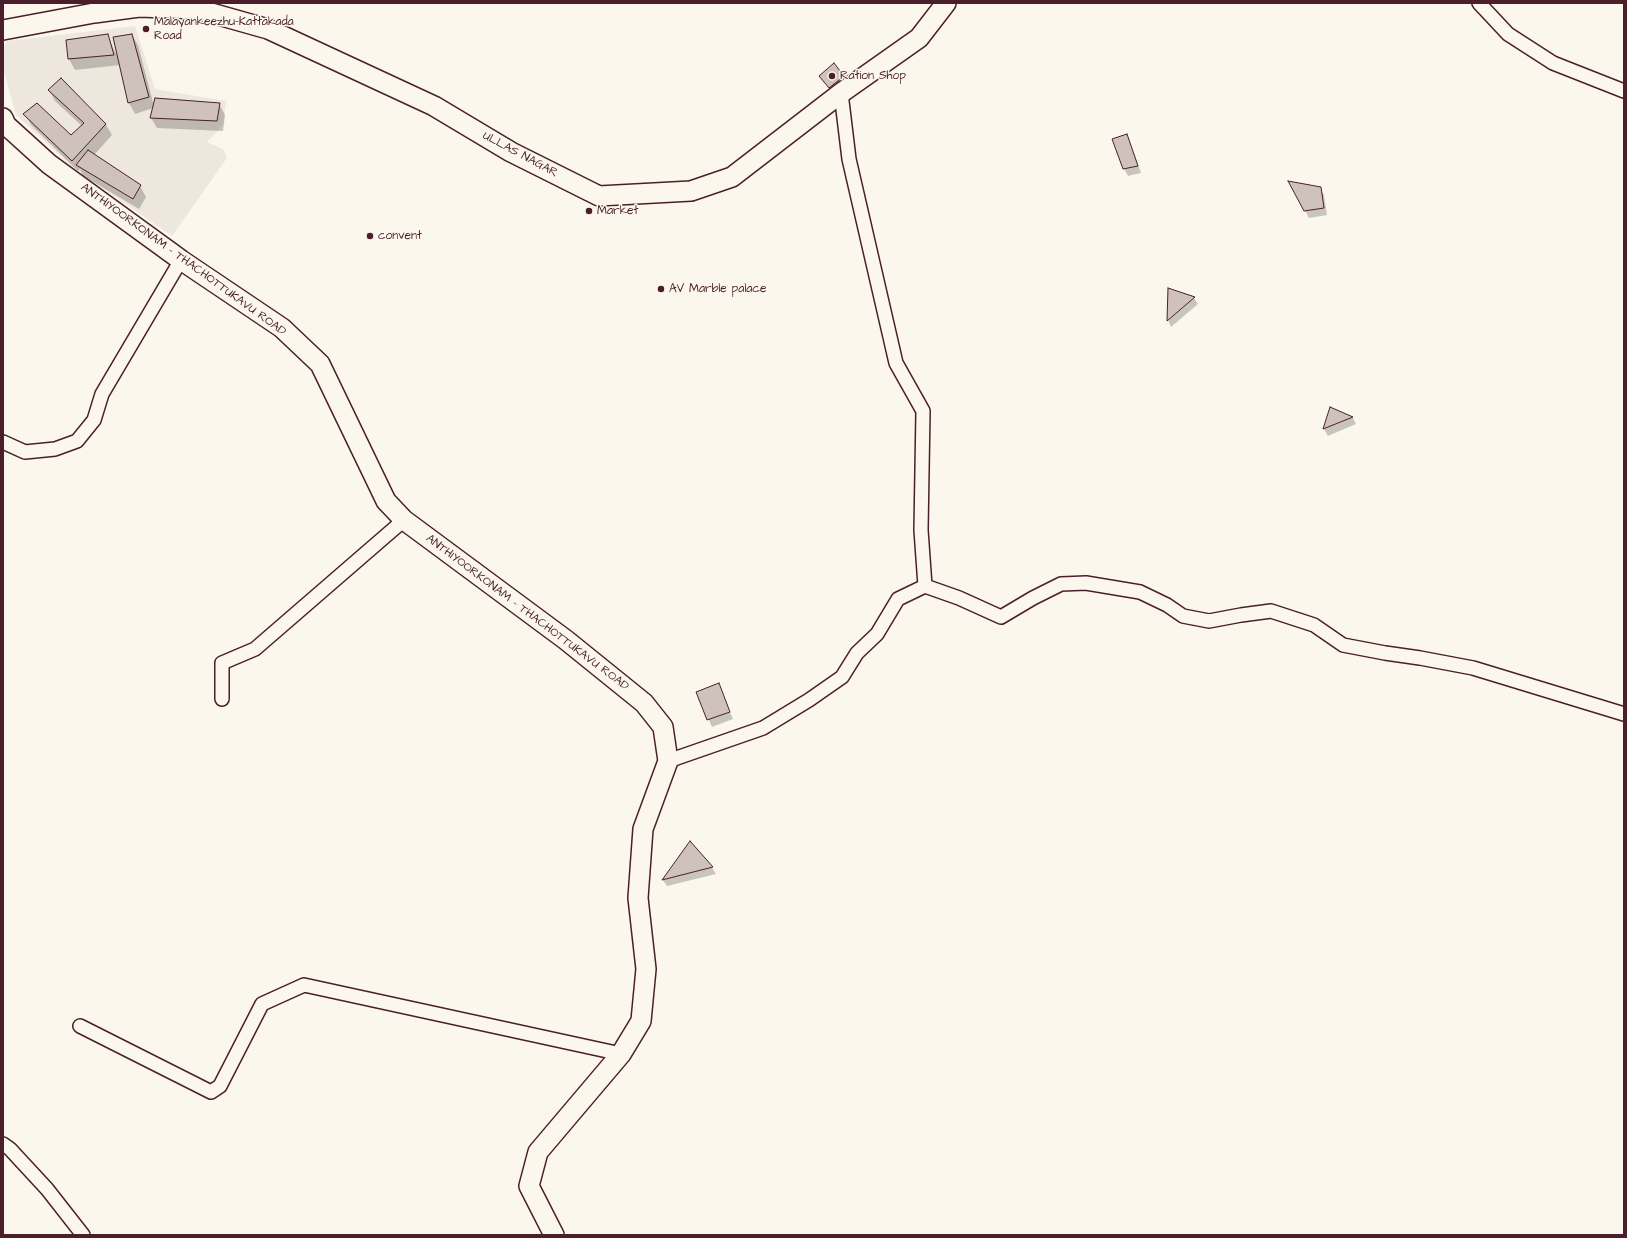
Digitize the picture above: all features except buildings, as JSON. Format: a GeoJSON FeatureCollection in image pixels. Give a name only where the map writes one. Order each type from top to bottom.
{"type":"FeatureCollection","features":[{"type":"Feature","properties":{"kind":"main road","name":"ULLAS NAGAR"},"geometry":{"type":"LineString","coordinates":[[3,30],[53,22],[94,13],[146,7],[197,9],[268,29],[434,106],[511,152],[599,196],[691,191],[732,177],[840,94],[919,38],[946,3]]}},
{"type":"Feature","properties":{"kind":"main road","name":"ANTHIYOORKONAM - THACHOTTUKAVU ROAD"},"geometry":{"type":"LineString","coordinates":[[3,118],[6,125],[49,164],[181,260],[282,328],[320,364],[386,501],[404,520],[566,640],[644,704],[663,726],[668,761],[643,830],[638,898],[646,969],[641,1021],[621,1054],[538,1152],[529,1186],[554,1235]]}},
{"type":"Feature","properties":{"kind":"street"},"geometry":{"type":"LineString","coordinates":[[1479,3],[1508,34],[1553,63],[1624,91]]}},
{"type":"Feature","properties":{"kind":"street"},"geometry":{"type":"LineString","coordinates":[[840,94],[849,159],[896,363],[924,411],[921,530],[925,586]]}},
{"type":"Feature","properties":{"kind":"street"},"geometry":{"type":"LineString","coordinates":[[3,442],[25,452],[55,449],[77,440],[94,420],[102,394],[181,260]]}},
{"type":"Feature","properties":{"kind":"street"},"geometry":{"type":"LineString","coordinates":[[222,699],[222,663],[255,648],[404,520]]}},
{"type":"Feature","properties":{"kind":"street"},"geometry":{"type":"LineString","coordinates":[[668,761],[763,728],[809,700],[842,677],[857,654],[877,634],[898,599],[925,586],[959,598],[1001,617],[1033,598],[1061,584],[1086,583],[1140,592],[1167,605],[1183,616],[1209,621],[1271,611],[1314,625],[1343,645],[1473,668],[1624,714]]}},
{"type":"Feature","properties":{"kind":"street"},"geometry":{"type":"LineString","coordinates":[[80,1026],[211,1092],[220,1086],[262,1004],[304,985],[621,1054]]}},
{"type":"Feature","properties":{"kind":"street"},"geometry":{"type":"LineString","coordinates":[[3,1144],[10,1149],[48,1189],[83,1235]]}},
{"type":"Feature","properties":{"kind":"shaded area"},"geometry":{"type":"Polygon","coordinates":[[[135,26],[155,89],[226,101],[223,125],[207,142],[223,149],[227,158],[172,236],[72,167],[16,115],[3,68],[3,48],[7,41],[135,26]]]}},
{"type":"Feature","properties":{"kind":"place","name":"Malayankeezhu-Kattakada Road"},"geometry":{"type":"Point","coordinates":[146,29]}},
{"type":"Feature","properties":{"kind":"place","name":"Ration Shop"},"geometry":{"type":"Point","coordinates":[832,76]}},
{"type":"Feature","properties":{"kind":"place","name":"Market"},"geometry":{"type":"Point","coordinates":[589,211]}},
{"type":"Feature","properties":{"kind":"place","name":"convent"},"geometry":{"type":"Point","coordinates":[370,236]}},
{"type":"Feature","properties":{"kind":"place","name":"AV Marble palace"},"geometry":{"type":"Point","coordinates":[661,289]}}]}
